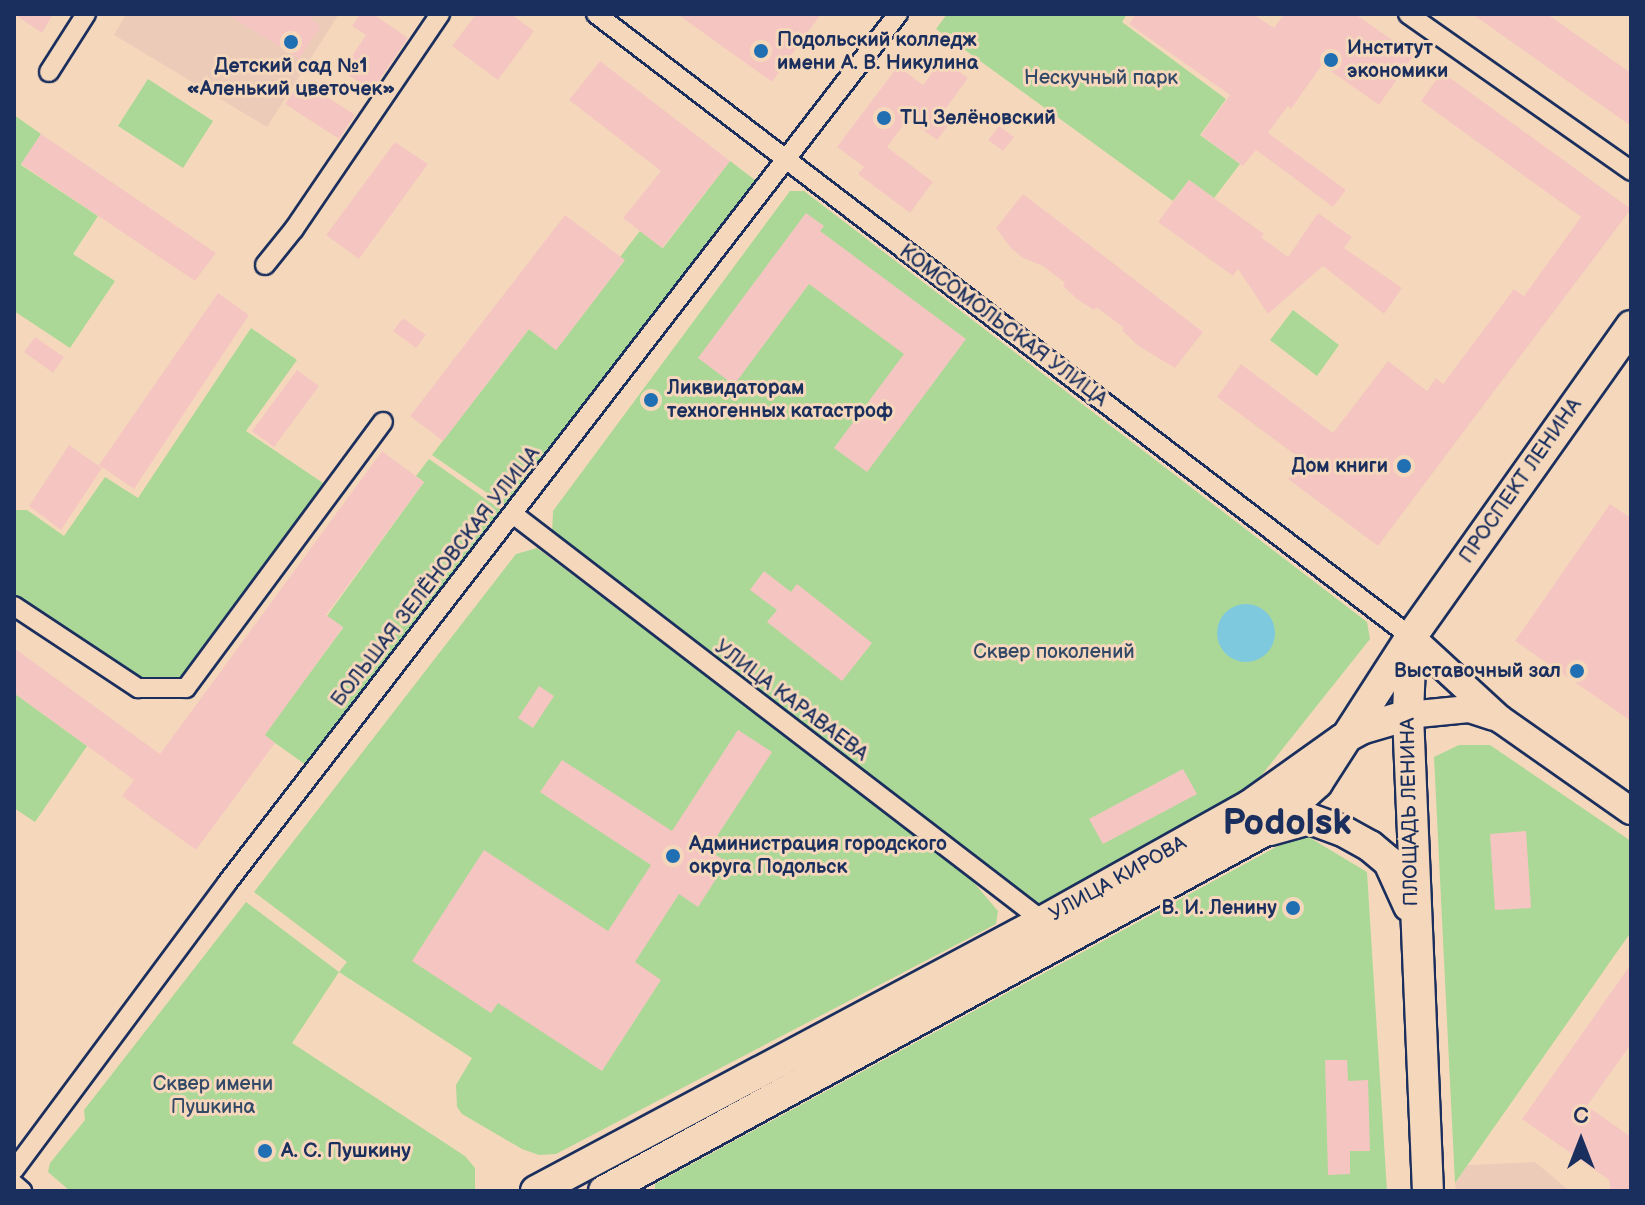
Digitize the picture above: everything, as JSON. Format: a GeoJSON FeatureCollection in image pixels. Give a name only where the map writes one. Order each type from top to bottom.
{"type":"FeatureCollection","features":[{"type":"Feature","properties":{"kind":"main road","name":"ПРОСПЕКТ ЛЕНИНА"},"geometry":{"type":"LineString","coordinates":[[1411,637],[1631,326]]}},
{"type":"Feature","properties":{"kind":"main road","name":"ПЛОЩАДЬ ЛЕНИНА"},"geometry":{"type":"LineString","coordinates":[[1411,637],[1408,715],[1414,916]]}},
{"type":"Feature","properties":{"kind":"main road"},"geometry":{"type":"LineString","coordinates":[[1343,739],[1411,637],[1500,719],[1631,811]]}},
{"type":"Feature","properties":{"kind":"main road"},"geometry":{"type":"LineString","coordinates":[[1343,739],[1361,729],[1408,715],[1469,709],[1500,719]]}},
{"type":"Feature","properties":{"kind":"main road","name":"УЛИЦА КИРОВА"},"geometry":{"type":"LineString","coordinates":[[552,1188],[1249,806],[1343,739]]}},
{"type":"Feature","properties":{"kind":"main road","name":"УЛИЦА КИРОВА"},"geometry":{"type":"LineString","coordinates":[[604,1191],[1264,831],[1317,783],[1343,739]]}},
{"type":"Feature","properties":{"kind":"main road","name":"ПЛОЩАДЬ ЛЕНИНА"},"geometry":{"type":"LineString","coordinates":[[1264,831],[1310,819],[1361,840],[1389,862],[1414,916]]}},
{"type":"Feature","properties":{"kind":"main road"},"geometry":{"type":"LineString","coordinates":[[1414,916],[1428,1191]]}},
{"type":"Feature","properties":{"kind":"street"},"geometry":{"type":"LineString","coordinates":[[49,72],[86,14]]}},
{"type":"Feature","properties":{"kind":"street"},"geometry":{"type":"LineString","coordinates":[[265,265],[294,229],[440,14]]}},
{"type":"Feature","properties":{"kind":"street","name":"КОМСОМОЛЬСКАЯ УЛИЦА"},"geometry":{"type":"LineString","coordinates":[[596,14],[1411,637]]}},
{"type":"Feature","properties":{"kind":"street","name":"БОЛЬШАЯ ЗЕЛЁНОВСКАЯ УЛИЦА"},"geometry":{"type":"LineString","coordinates":[[14,1170],[227,883],[898,14]]}},
{"type":"Feature","properties":{"kind":"street"},"geometry":{"type":"LineString","coordinates":[[1408,14],[1631,171]]}},
{"type":"Feature","properties":{"kind":"street"},"geometry":{"type":"LineString","coordinates":[[14,606],[138,688],[186,688],[383,422]]}},
{"type":"Feature","properties":{"kind":"street","name":"УЛИЦА КАРАВАЕВА"},"geometry":{"type":"LineString","coordinates":[[513,514],[1043,921]]}},
{"type":"Feature","properties":{"kind":"street"},"geometry":{"type":"LineString","coordinates":[[14,1184],[22,1191]]}},
{"type":"Feature","properties":{"kind":"shaded area"},"geometry":{"type":"Polygon","coordinates":[[[126,14],[339,14],[267,127],[114,35],[126,14]]]}},
{"type":"Feature","properties":{"kind":"shaded area"},"geometry":{"type":"Polygon","coordinates":[[[1535,1162],[1570,1191],[1456,1191],[1455,1183],[1468,1165],[1535,1162]]]}},
{"type":"Feature","properties":{"kind":"green space","name":"Нескучный парк"},"geometry":{"type":"Polygon","coordinates":[[[947,14],[1127,14],[1122,22],[1226,99],[1200,135],[1240,164],[1214,198],[1189,180],[1173,201],[936,29],[947,14]]]}},
{"type":"Feature","properties":{"kind":"green space"},"geometry":{"type":"Polygon","coordinates":[[[148,79],[213,121],[183,168],[118,126],[148,79]]]}},
{"type":"Feature","properties":{"kind":"green space"},"geometry":{"type":"Polygon","coordinates":[[[14,115],[41,134],[21,165],[98,216],[73,254],[115,281],[70,348],[14,311],[14,115]]]}},
{"type":"Feature","properties":{"kind":"green space"},"geometry":{"type":"Polygon","coordinates":[[[730,161],[759,183],[509,508],[432,455],[529,329],[556,350],[624,261],[620,257],[640,231],[663,248],[730,161]]]}},
{"type":"Feature","properties":{"kind":"green space","name":"Сквер поколений"},"geometry":{"type":"Polygon","coordinates":[[[790,191],[804,191],[1367,622],[1370,639],[1249,791],[1041,906],[552,534],[553,511],[790,191]]]}},
{"type":"Feature","properties":{"kind":"green space"},"geometry":{"type":"Polygon","coordinates":[[[1293,310],[1339,345],[1317,376],[1270,340],[1293,310]]]}},
{"type":"Feature","properties":{"kind":"green space"},"geometry":{"type":"Polygon","coordinates":[[[251,328],[297,360],[246,431],[329,487],[184,683],[139,683],[14,601],[14,510],[27,510],[64,536],[105,477],[138,498],[251,328]]]}},
{"type":"Feature","properties":{"kind":"green space"},"geometry":{"type":"Polygon","coordinates":[[[429,459],[507,514],[310,768],[264,735],[343,628],[327,616],[424,482],[416,476],[429,459]]]}},
{"type":"Feature","properties":{"kind":"green space"},"geometry":{"type":"Polygon","coordinates":[[[537,548],[964,871],[998,911],[996,924],[556,1154],[539,1155],[522,1149],[462,1114],[457,1107],[456,1085],[472,1058],[339,972],[347,962],[254,892],[516,554],[537,548]]]}},
{"type":"Feature","properties":{"kind":"green space"},"geometry":{"type":"Polygon","coordinates":[[[14,693],[87,746],[35,822],[14,808],[14,693]]]}},
{"type":"Feature","properties":{"kind":"green space"},"geometry":{"type":"Polygon","coordinates":[[[1459,745],[1490,745],[1631,841],[1631,932],[1455,1183],[1434,757],[1459,745]]]}},
{"type":"Feature","properties":{"kind":"green space"},"geometry":{"type":"Polygon","coordinates":[[[1302,833],[1367,872],[1387,1191],[655,1191],[655,1184],[1302,833]]]}},
{"type":"Feature","properties":{"kind":"green space","name":"Сквер имени Пушкина"},"geometry":{"type":"Polygon","coordinates":[[[246,902],[339,972],[292,1043],[465,1156],[475,1168],[475,1191],[70,1191],[48,1172],[50,1163],[85,1120],[84,1110],[246,902]]]}},
{"type":"Feature","properties":{"kind":"water"},"geometry":{"type":"Polygon","coordinates":[[[1246,604],[1267,612],[1275,633],[1267,654],[1246,662],[1225,654],[1217,633],[1225,612],[1246,604]]]}},
{"type":"Feature","properties":{"kind":"building"},"geometry":{"type":"Polygon","coordinates":[[[14,14],[53,14],[42,33],[14,14]]]}},
{"type":"Feature","properties":{"kind":"building","name":"Детский сад №1 «Аленький цветочек»"},"geometry":{"type":"Polygon","coordinates":[[[227,14],[314,14],[311,20],[321,26],[299,59],[227,14]]]}},
{"type":"Feature","properties":{"kind":"building"},"geometry":{"type":"Polygon","coordinates":[[[360,14],[373,14],[408,38],[372,91],[342,71],[366,35],[352,26],[360,14]]]}},
{"type":"Feature","properties":{"kind":"building"},"geometry":{"type":"Polygon","coordinates":[[[476,14],[511,14],[534,31],[498,80],[452,46],[476,14]]]}},
{"type":"Feature","properties":{"kind":"building","name":"Подольский колледж имени А. В. Никулина"},"geometry":{"type":"Polygon","coordinates":[[[677,14],[821,14],[772,82],[677,14]]]}},
{"type":"Feature","properties":{"kind":"building"},"geometry":{"type":"Polygon","coordinates":[[[1136,14],[1253,14],[1274,28],[1284,14],[1355,14],[1414,55],[1379,105],[1322,65],[1291,109],[1288,106],[1268,133],[1346,190],[1333,207],[1256,150],[1243,166],[1201,135],[1230,95],[1129,24],[1136,14]]]}},
{"type":"Feature","properties":{"kind":"building"},"geometry":{"type":"Polygon","coordinates":[[[1472,14],[1547,14],[1631,73],[1631,126],[1472,14]]]}},
{"type":"Feature","properties":{"kind":"building"},"geometry":{"type":"Polygon","coordinates":[[[942,59],[968,78],[944,111],[954,118],[937,140],[908,119],[887,147],[933,182],[910,213],[858,174],[864,167],[837,147],[898,66],[923,85],[942,59]]]}},
{"type":"Feature","properties":{"kind":"building"},"geometry":{"type":"Polygon","coordinates":[[[600,61],[730,161],[662,248],[623,218],[661,171],[569,100],[600,61]]]}},
{"type":"Feature","properties":{"kind":"building"},"geometry":{"type":"Polygon","coordinates":[[[1442,72],[1631,209],[1378,546],[1288,479],[1302,460],[1217,397],[1241,364],[1333,433],[1388,361],[1427,391],[1436,378],[1443,384],[1514,289],[1524,296],[1581,217],[1421,101],[1442,72]]]}},
{"type":"Feature","properties":{"kind":"building"},"geometry":{"type":"Polygon","coordinates":[[[301,80],[355,115],[339,139],[285,104],[301,80]]]}},
{"type":"Feature","properties":{"kind":"building"},"geometry":{"type":"Polygon","coordinates":[[[999,126],[1014,137],[1003,151],[988,140],[999,126]]]}},
{"type":"Feature","properties":{"kind":"building"},"geometry":{"type":"Polygon","coordinates":[[[41,134],[216,253],[195,281],[21,164],[41,134]]]}},
{"type":"Feature","properties":{"kind":"building"},"geometry":{"type":"Polygon","coordinates":[[[395,142],[428,164],[359,259],[326,235],[395,142]]]}},
{"type":"Feature","properties":{"kind":"building"},"geometry":{"type":"Polygon","coordinates":[[[1189,180],[1264,234],[1261,237],[1288,257],[1318,213],[1352,237],[1344,248],[1402,288],[1384,314],[1323,266],[1268,314],[1238,269],[1233,276],[1158,222],[1189,180]]]}},
{"type":"Feature","properties":{"kind":"building"},"geometry":{"type":"Polygon","coordinates":[[[1023,194],[1203,332],[1175,368],[1137,345],[1122,330],[1124,328],[1096,307],[1094,310],[1077,299],[1063,286],[1065,283],[1043,266],[1023,258],[1011,248],[996,228],[1023,194]]]}},
{"type":"Feature","properties":{"kind":"building"},"geometry":{"type":"Polygon","coordinates":[[[806,213],[824,226],[820,231],[966,339],[867,472],[834,448],[904,354],[809,284],[734,385],[698,358],[806,213]]]}},
{"type":"Feature","properties":{"kind":"building"},"geometry":{"type":"Polygon","coordinates":[[[565,215],[625,260],[556,350],[529,329],[443,441],[410,416],[565,215]]]}},
{"type":"Feature","properties":{"kind":"building"},"geometry":{"type":"Polygon","coordinates":[[[218,293],[249,315],[134,489],[99,465],[218,293]]]}},
{"type":"Feature","properties":{"kind":"building"},"geometry":{"type":"Polygon","coordinates":[[[403,318],[426,335],[416,348],[393,331],[403,318]]]}},
{"type":"Feature","properties":{"kind":"building"},"geometry":{"type":"Polygon","coordinates":[[[35,337],[64,357],[53,373],[24,352],[35,337]]]}},
{"type":"Feature","properties":{"kind":"building"},"geometry":{"type":"Polygon","coordinates":[[[297,370],[319,386],[274,447],[252,431],[297,370]]]}},
{"type":"Feature","properties":{"kind":"building"},"geometry":{"type":"Polygon","coordinates":[[[69,445],[102,468],[61,530],[29,506],[69,445]]]}},
{"type":"Feature","properties":{"kind":"building"},"geometry":{"type":"Polygon","coordinates":[[[382,451],[424,482],[326,615],[343,627],[265,735],[275,743],[196,850],[122,796],[134,780],[14,693],[14,648],[160,754],[382,451]]]}},
{"type":"Feature","properties":{"kind":"building"},"geometry":{"type":"Polygon","coordinates":[[[1610,504],[1631,518],[1631,721],[1515,641],[1610,504]]]}},
{"type":"Feature","properties":{"kind":"building"},"geometry":{"type":"Polygon","coordinates":[[[764,571],[791,592],[797,584],[872,643],[842,681],[767,622],[777,610],[750,590],[764,571]]]}},
{"type":"Feature","properties":{"kind":"building"},"geometry":{"type":"Polygon","coordinates":[[[539,686],[554,696],[533,728],[518,718],[539,686]]]}},
{"type":"Feature","properties":{"kind":"building"},"geometry":{"type":"Polygon","coordinates":[[[738,730],[772,752],[708,850],[727,862],[698,907],[679,894],[635,962],[661,980],[602,1071],[498,1003],[491,1013],[412,961],[484,850],[608,931],[651,865],[540,792],[562,760],[672,831],[738,730]]]}},
{"type":"Feature","properties":{"kind":"building"},"geometry":{"type":"Polygon","coordinates":[[[1183,769],[1197,794],[1103,844],[1089,819],[1183,769]]]}},
{"type":"Feature","properties":{"kind":"building"},"geometry":{"type":"Polygon","coordinates":[[[1526,831],[1531,908],[1495,910],[1490,834],[1526,831]]]}},
{"type":"Feature","properties":{"kind":"building"},"geometry":{"type":"Polygon","coordinates":[[[1631,964],[1631,1044],[1587,1106],[1631,1137],[1631,1191],[1611,1191],[1609,1180],[1522,1119],[1631,964]]]}},
{"type":"Feature","properties":{"kind":"building"},"geometry":{"type":"Polygon","coordinates":[[[1325,1060],[1347,1060],[1348,1081],[1368,1080],[1370,1151],[1350,1151],[1350,1174],[1328,1175],[1325,1060]]]}},
{"type":"Feature","properties":{"kind":"place","name":"Детский сад №1 «Аленький цветочек»"},"geometry":{"type":"Point","coordinates":[291,42]}},
{"type":"Feature","properties":{"kind":"place","name":"Подольский колледж имени А. В. Никулина"},"geometry":{"type":"Point","coordinates":[761,51]}},
{"type":"Feature","properties":{"kind":"place","name":"Институт экономики"},"geometry":{"type":"Point","coordinates":[1331,60]}},
{"type":"Feature","properties":{"kind":"place","name":"ТЦ Зелёновский"},"geometry":{"type":"Point","coordinates":[884,118]}},
{"type":"Feature","properties":{"kind":"place","name":"Ликвидаторам техногенных катастроф"},"geometry":{"type":"Point","coordinates":[651,400]}},
{"type":"Feature","properties":{"kind":"place","name":"Дом книги"},"geometry":{"type":"Point","coordinates":[1404,466]}},
{"type":"Feature","properties":{"kind":"place","name":"Выставочный зал"},"geometry":{"type":"Point","coordinates":[1577,671]}},
{"type":"Feature","properties":{"kind":"place","name":"Администрация городского округа Подольск"},"geometry":{"type":"Point","coordinates":[673,856]}},
{"type":"Feature","properties":{"kind":"place","name":"В. И. Ленину"},"geometry":{"type":"Point","coordinates":[1293,908]}},
{"type":"Feature","properties":{"kind":"place","name":"А. С. Пушкину"},"geometry":{"type":"Point","coordinates":[265,1151]}},
{"type":"Feature","properties":{"kind":"district","name":"Podolsk"},"geometry":{"type":"Point","coordinates":[1287,824]}}]}
